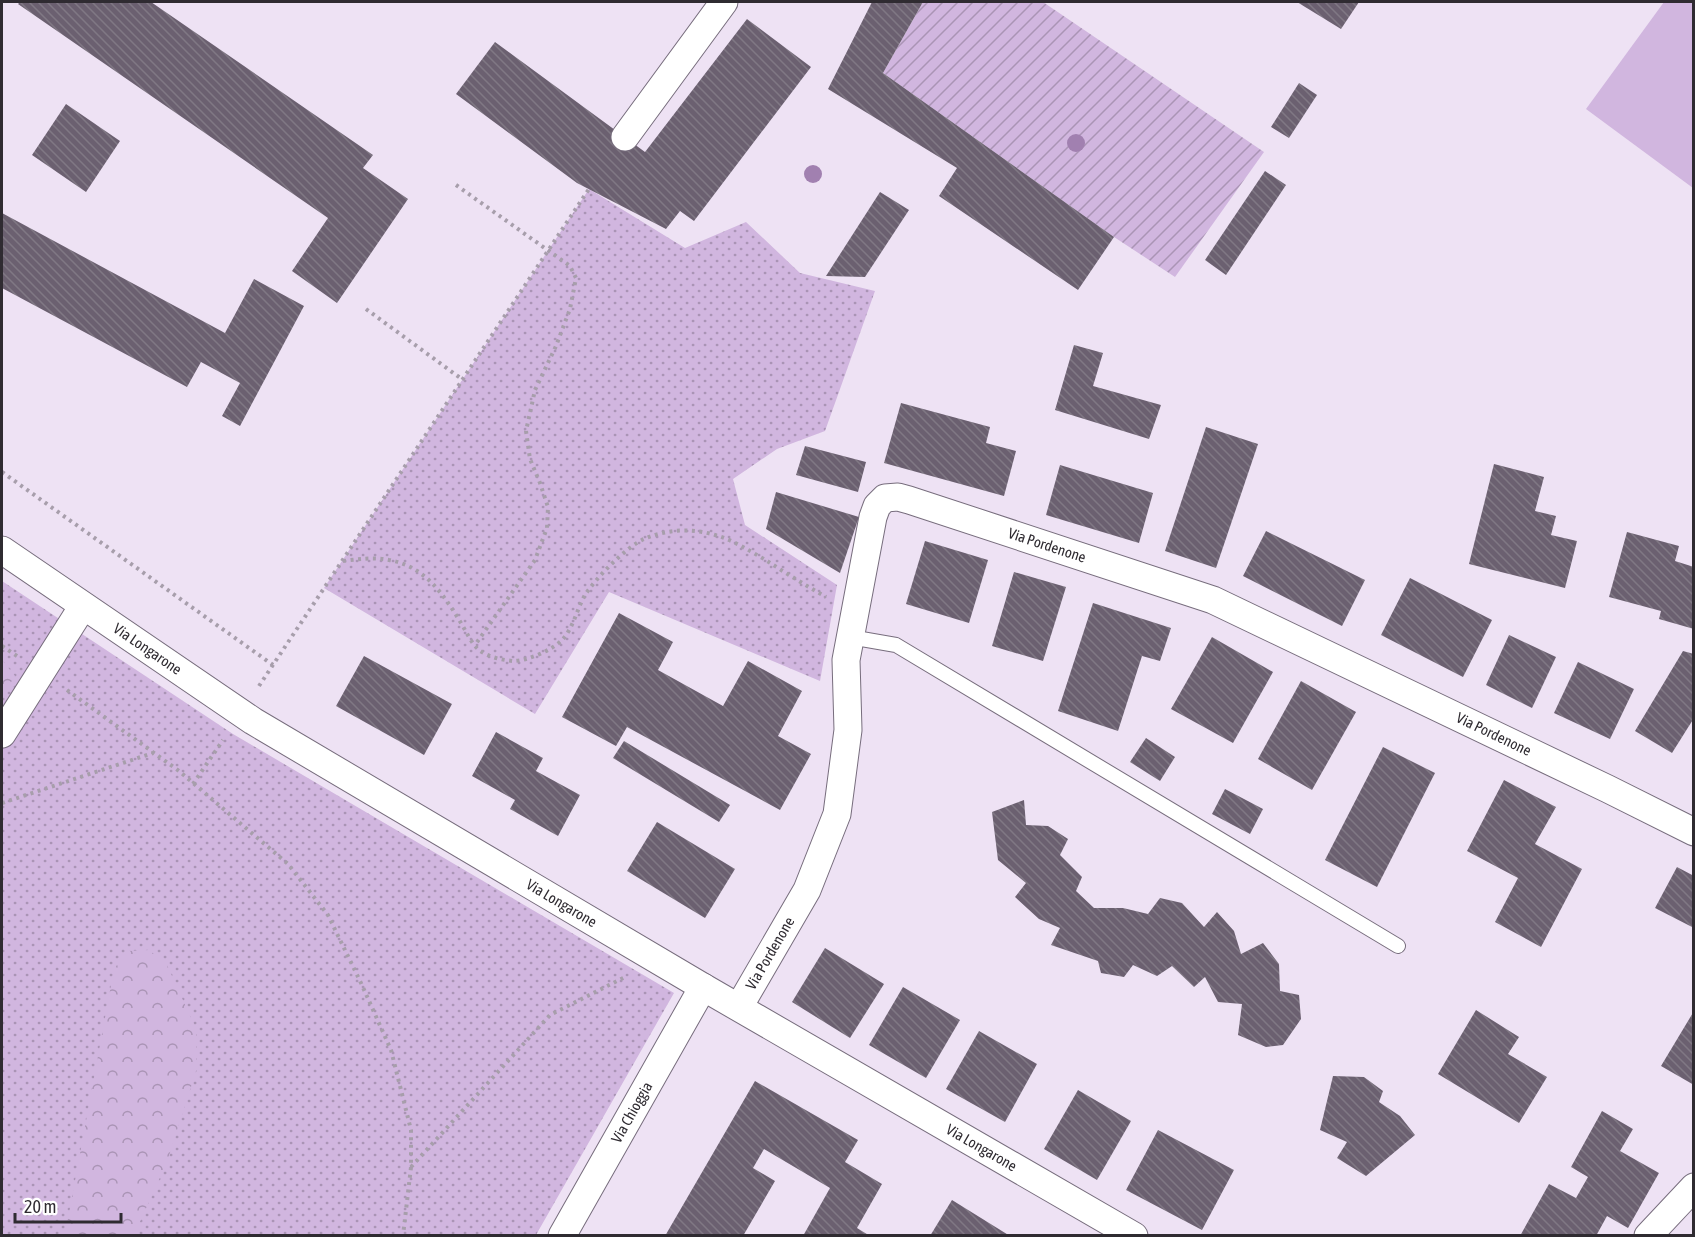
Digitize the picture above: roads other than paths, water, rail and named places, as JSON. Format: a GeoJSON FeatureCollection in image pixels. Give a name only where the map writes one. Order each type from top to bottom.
{"type":"FeatureCollection","features":[{"type":"Feature","properties":{"kind":"street"},"geometry":{"type":"LineString","coordinates":[[625,137],[724,2]]}},
{"type":"Feature","properties":{"kind":"street","name":"Via Pordenone"},"geometry":{"type":"LineString","coordinates":[[739,1007],[807,890],[837,814],[848,730],[846,660],[873,517],[877,506],[885,498],[898,497],[909,500],[1214,600],[1694,832]]}},
{"type":"Feature","properties":{"kind":"street","name":"Via Longarone"},"geometry":{"type":"LineString","coordinates":[[2,550],[241,713],[658,961],[1134,1236]]}},
{"type":"Feature","properties":{"kind":"street"},"geometry":{"type":"LineString","coordinates":[[2,734],[83,606]]}},
{"type":"Feature","properties":{"kind":"street","name":"Via Chioggia"},"geometry":{"type":"LineString","coordinates":[[562,1236],[703,987]]}},
{"type":"Feature","properties":{"kind":"street"},"geometry":{"type":"LineString","coordinates":[[1648,1236],[1691,1193]]}},
{"type":"Feature","properties":{"kind":"lane"},"geometry":{"type":"LineString","coordinates":[[852,625],[896,645],[1398,946]]}}]}
